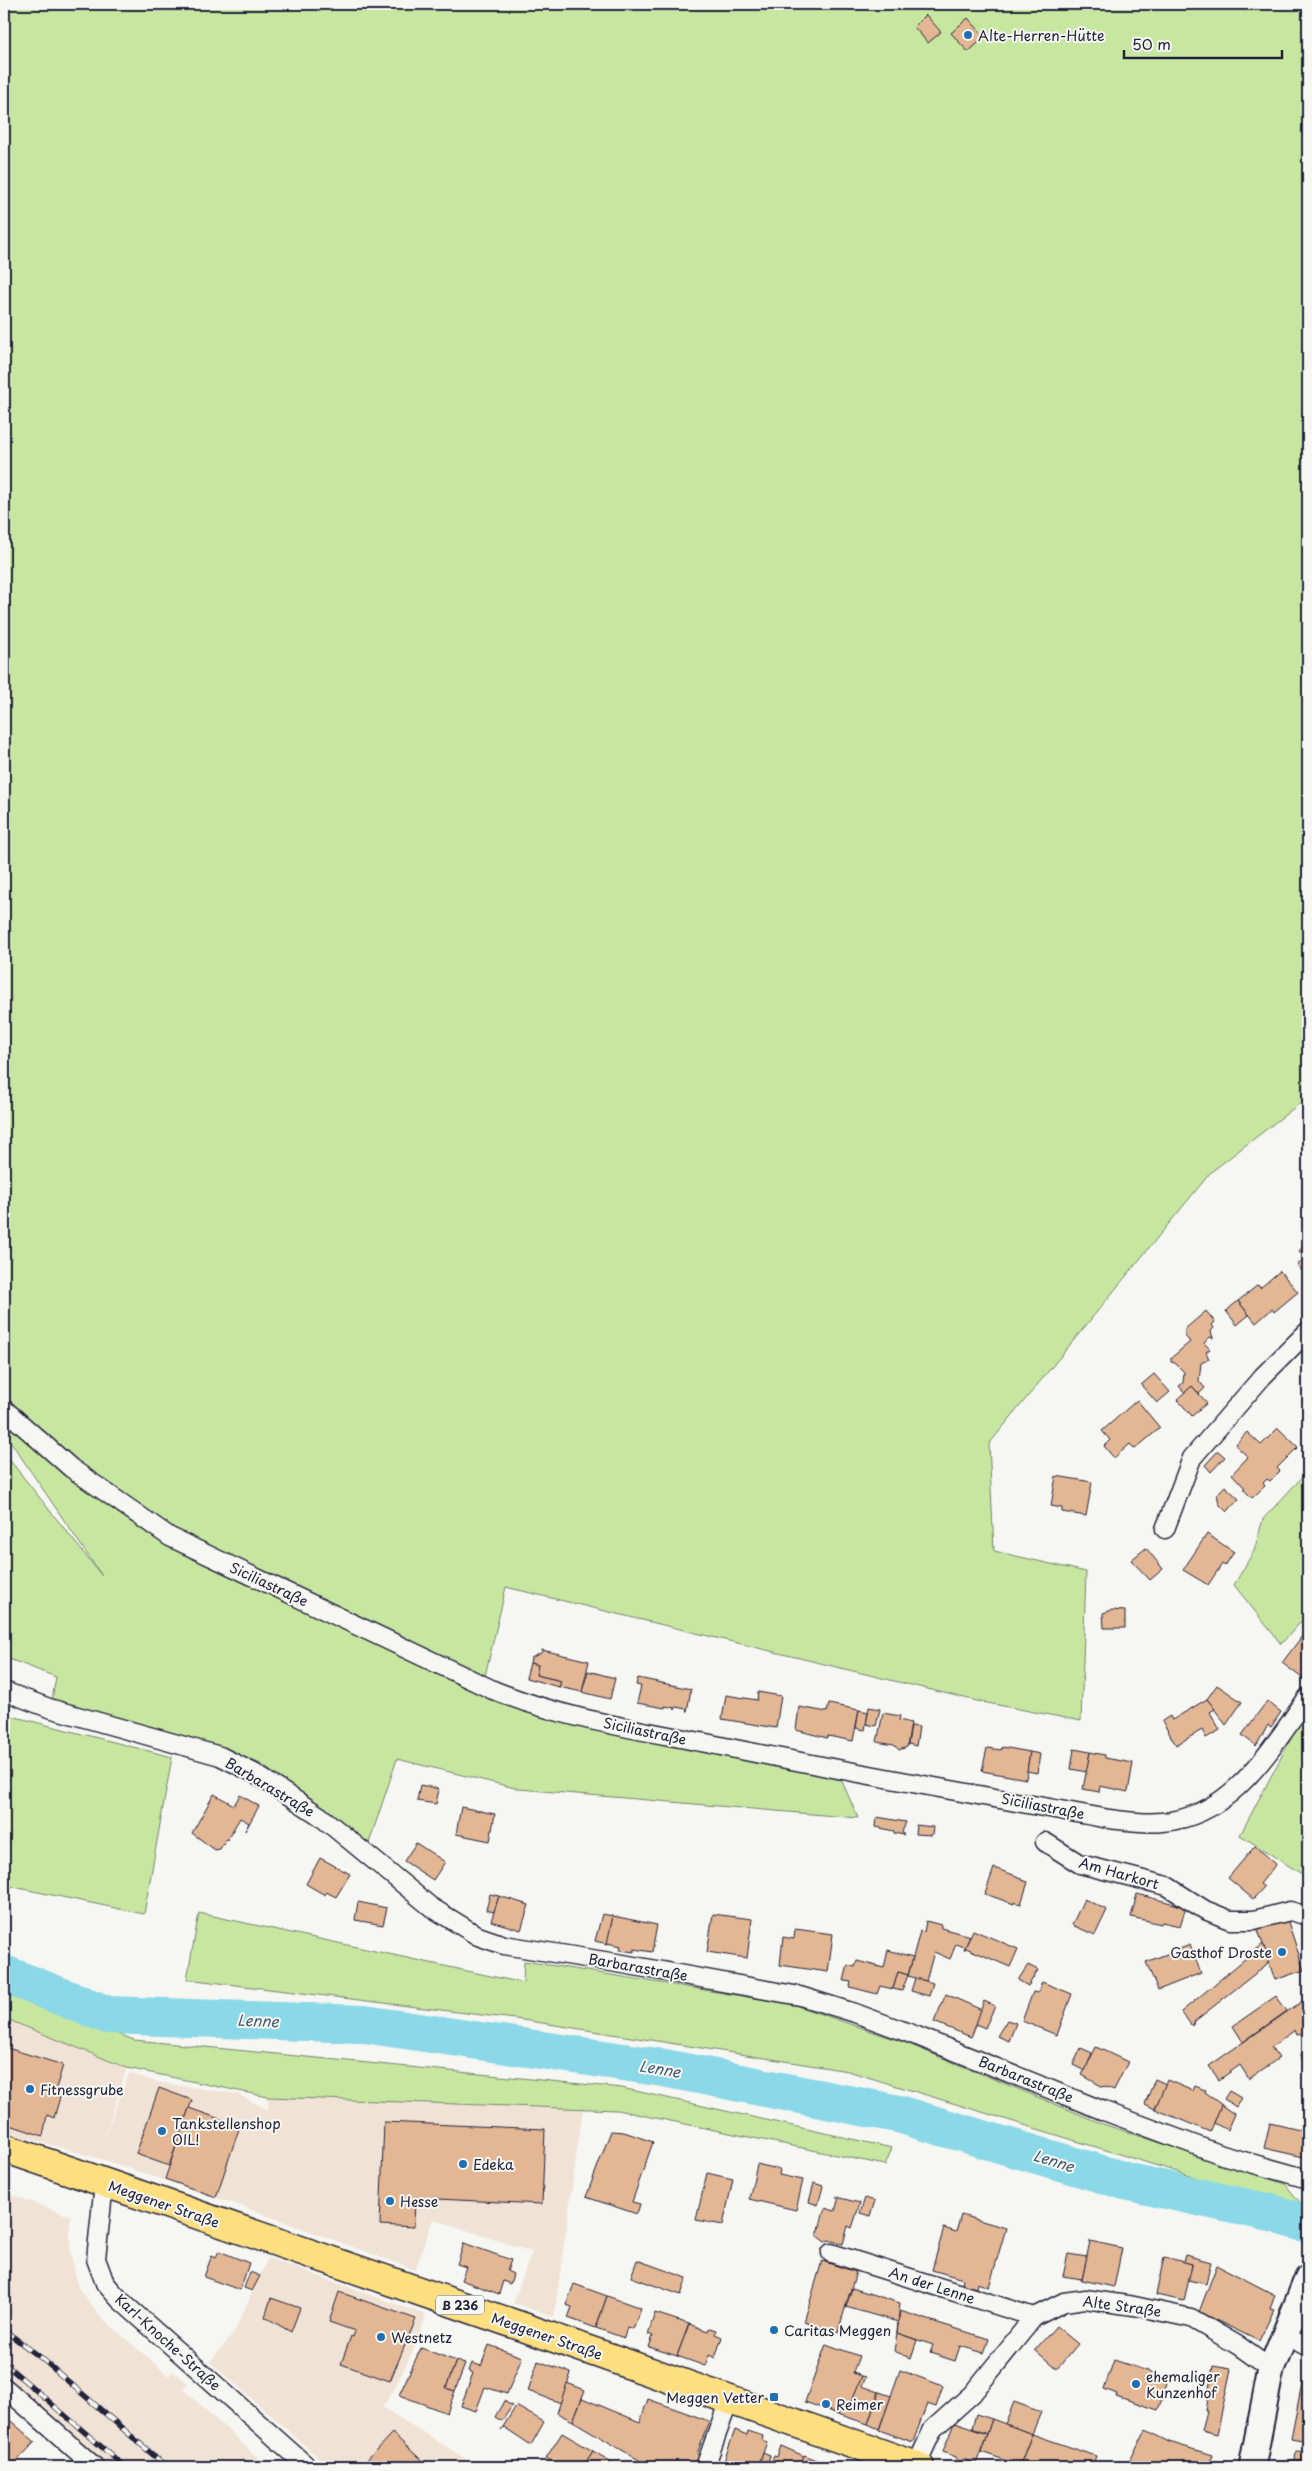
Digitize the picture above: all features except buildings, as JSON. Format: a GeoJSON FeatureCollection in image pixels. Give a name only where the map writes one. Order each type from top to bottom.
{"type":"FeatureCollection","features":[{"type":"Feature","properties":{"kind":"main road","name":"Meggener Straße"},"geometry":{"type":"LineString","coordinates":[[4,2148],[526,2328],[918,2466]]}},
{"type":"Feature","properties":{"kind":"main road"},"geometry":{"type":"LineString","coordinates":[[1252,2467],[1271,2369],[1308,2277]]}},
{"type":"Feature","properties":{"kind":"street"},"geometry":{"type":"LineString","coordinates":[[1165,1529],[1192,1458],[1263,1376],[1308,1331]]}},
{"type":"Feature","properties":{"kind":"street","name":"Siciliastraße"},"geometry":{"type":"LineString","coordinates":[[4,1409],[71,1468],[170,1537],[493,1690],[520,1701],[566,1714],[764,1755],[1109,1819],[1144,1823],[1184,1818],[1208,1809],[1227,1797],[1250,1775],[1308,1697]]}},
{"type":"Feature","properties":{"kind":"street","name":"Barbarastraße"},"geometry":{"type":"LineString","coordinates":[[4,1691],[49,1708],[220,1756],[254,1773],[320,1816],[431,1907],[478,1936],[504,1945],[800,1996],[855,2013],[918,2036],[1104,2111],[1222,2155],[1308,2179]]}},
{"type":"Feature","properties":{"kind":"street","name":"Am Harkort"},"geometry":{"type":"LineString","coordinates":[[1045,1842],[1080,1864],[1167,1886],[1205,1910],[1230,1920],[1254,1920],[1290,1911],[1308,1916]]}},
{"type":"Feature","properties":{"kind":"street","name":"Karl-Knoche-Straße"},"geometry":{"type":"LineString","coordinates":[[104,2183],[96,2259],[105,2283],[120,2300],[308,2467]]}},
{"type":"Feature","properties":{"kind":"street","name":"An der Lenne"},"geometry":{"type":"LineString","coordinates":[[831,2253],[1034,2317]]}},
{"type":"Feature","properties":{"kind":"street","name":"Alte Straße"},"geometry":{"type":"LineString","coordinates":[[918,2466],[933,2429],[972,2394],[1034,2317],[1064,2302],[1085,2298],[1191,2318],[1239,2346],[1271,2369]]}},
{"type":"Feature","properties":{"kind":"street"},"geometry":{"type":"LineString","coordinates":[[1286,2335],[1308,2347]]}},
{"type":"Feature","properties":{"kind":"street"},"geometry":{"type":"LineString","coordinates":[[4,2387],[95,2467]]}},
{"type":"Feature","properties":{"kind":"street"},"geometry":{"type":"LineString","coordinates":[[705,2467],[729,2400]]}},
{"type":"Feature","properties":{"kind":"shaded area"},"geometry":{"type":"Polygon","coordinates":[[[4,2018],[127,2068],[104,2139],[129,2073],[157,2082],[238,2094],[268,2110],[268,2097],[583,2108],[554,2317],[513,2303],[532,2252],[433,2219],[415,2270],[244,2207],[98,2158],[4,2132],[4,2018]]]}},
{"type":"Feature","properties":{"kind":"shaded area"},"geometry":{"type":"Polygon","coordinates":[[[4,2192],[70,2216],[70,2252],[79,2289],[103,2319],[169,2376],[173,2371],[188,2383],[183,2389],[268,2467],[103,2467],[4,2376],[4,2192]]]}},
{"type":"Feature","properties":{"kind":"shaded area"},"geometry":{"type":"Polygon","coordinates":[[[268,2258],[426,2315],[414,2349],[392,2393],[382,2407],[479,2467],[329,2467],[210,2362],[233,2334],[268,2258]]]}},
{"type":"Feature","properties":{"kind":"green space"},"geometry":{"type":"Polygon","coordinates":[[[4,4],[1308,4],[1308,1097],[1211,1172],[989,1444],[994,1551],[1086,1572],[1081,1721],[977,1701],[506,1587],[481,1693],[841,1779],[858,1818],[519,1789],[397,1759],[368,1846],[261,1764],[224,1750],[51,1705],[56,1677],[4,1657],[4,1453],[102,1576],[4,1432],[4,4]]]}},
{"type":"Feature","properties":{"kind":"green space"},"geometry":{"type":"Polygon","coordinates":[[[1308,1471],[1308,1614],[1281,1644],[1234,1585],[1254,1551],[1263,1519],[1308,1471]]]}},
{"type":"Feature","properties":{"kind":"green space"},"geometry":{"type":"Polygon","coordinates":[[[4,1714],[172,1757],[144,1914],[4,1885],[4,1714]]]}},
{"type":"Feature","properties":{"kind":"green space"},"geometry":{"type":"Polygon","coordinates":[[[1308,1715],[1308,1768],[1306,1774],[1308,1777],[1308,1871],[1305,1876],[1240,1835],[1294,1733],[1308,1715]]]}},
{"type":"Feature","properties":{"kind":"green space"},"geometry":{"type":"Polygon","coordinates":[[[199,1913],[523,1983],[524,1961],[791,2004],[906,2043],[1103,2124],[1285,2184],[1308,2212],[848,2071],[523,2020],[187,1979],[199,1913]]]}},
{"type":"Feature","properties":{"kind":"green space"},"geometry":{"type":"Polygon","coordinates":[[[4,1990],[134,2040],[622,2088],[892,2148],[885,2165],[617,2110],[268,2097],[127,2068],[4,2018],[4,1990]]]}},
{"type":"Feature","properties":{"kind":"waterway","name":"Lenne"},"geometry":{"type":"LineString","coordinates":[[4,1974],[108,2015],[364,2024],[664,2068],[898,2114],[1125,2181],[1275,2214],[1308,2224]]}},
{"type":"Feature","properties":{"kind":"railway"},"geometry":{"type":"LineString","coordinates":[[4,2330],[40,2357],[167,2467]]}},
{"type":"Feature","properties":{"kind":"railway"},"geometry":{"type":"LineString","coordinates":[[4,2363],[125,2467]]}},
{"type":"Feature","properties":{"kind":"place","name":"Alte-Herren-Hütte"},"geometry":{"type":"Point","coordinates":[968,35]}},
{"type":"Feature","properties":{"kind":"place","name":"Gasthof Droste"},"geometry":{"type":"Point","coordinates":[1282,1952]}},
{"type":"Feature","properties":{"kind":"place","name":"Fitnessgrube"},"geometry":{"type":"Point","coordinates":[30,2089]}},
{"type":"Feature","properties":{"kind":"place","name":"Tankstellenshop OIL!"},"geometry":{"type":"Point","coordinates":[162,2131]}},
{"type":"Feature","properties":{"kind":"place","name":"Edeka"},"geometry":{"type":"Point","coordinates":[463,2164]}},
{"type":"Feature","properties":{"kind":"place","name":"Hesse"},"geometry":{"type":"Point","coordinates":[390,2201]}},
{"type":"Feature","properties":{"kind":"place","name":"Caritas Meggen"},"geometry":{"type":"Point","coordinates":[774,2330]}},
{"type":"Feature","properties":{"kind":"place","name":"Westnetz"},"geometry":{"type":"Point","coordinates":[381,2337]}},
{"type":"Feature","properties":{"kind":"place","name":"ehemaliger Kunzenhof"},"geometry":{"type":"Point","coordinates":[1136,2384]}},
{"type":"Feature","properties":{"kind":"place","name":"Meggen Vetter"},"geometry":{"type":"Point","coordinates":[774,2397]}},
{"type":"Feature","properties":{"kind":"place","name":"Reimer"},"geometry":{"type":"Point","coordinates":[826,2404]}}]}
